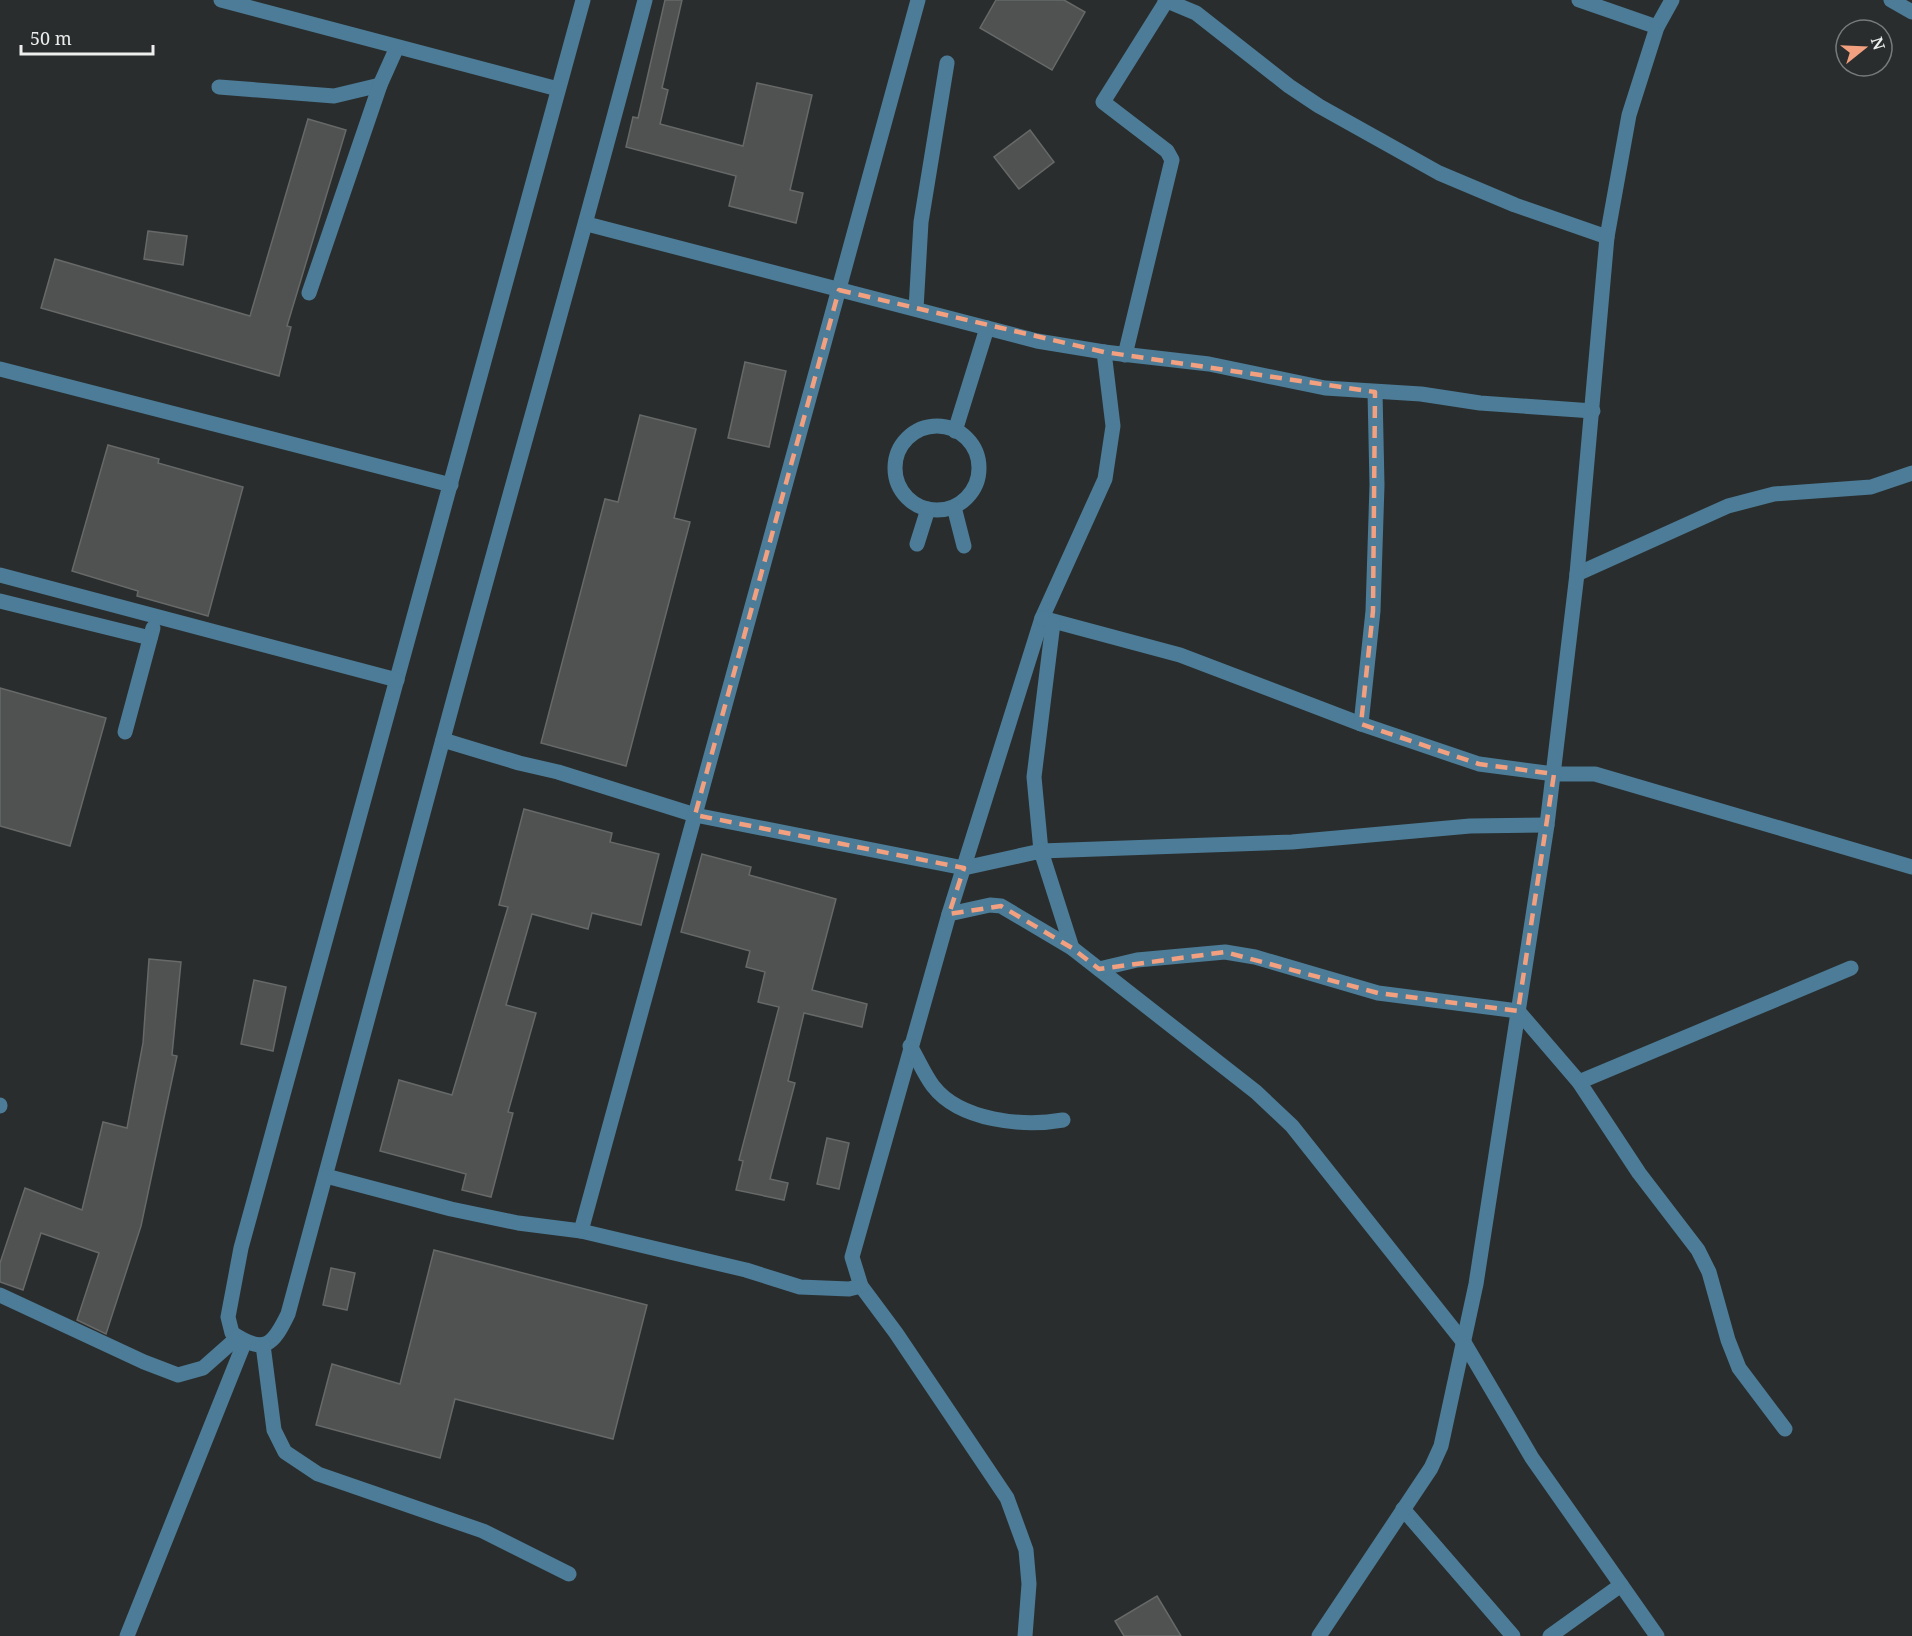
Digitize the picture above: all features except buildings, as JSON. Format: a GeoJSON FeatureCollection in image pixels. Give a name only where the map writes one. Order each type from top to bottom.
{"type":"FeatureCollection","features":[{"type":"Feature","properties":{"kind":"street"},"geometry":{"type":"LineString","coordinates":[[221,0],[558,89]]}},
{"type":"Feature","properties":{"kind":"street"},"geometry":{"type":"LineString","coordinates":[[583,0],[241,1248],[228,1317],[232,1333],[241,1339],[263,1345],[276,1340],[288,1314],[443,740],[587,224],[645,0]]}},
{"type":"Feature","properties":{"kind":"street"},"geometry":{"type":"LineString","coordinates":[[581,1231],[918,0]]}},
{"type":"Feature","properties":{"kind":"street"},"geometry":{"type":"LineString","coordinates":[[1125,355],[1172,160],[1167,151],[1103,102],[1166,0],[1196,13],[1319,106],[1439,173],[1515,205],[1607,237]]}},
{"type":"Feature","properties":{"kind":"street"},"geometry":{"type":"LineString","coordinates":[[1580,0],[1658,27]]}},
{"type":"Feature","properties":{"kind":"street"},"geometry":{"type":"LineString","coordinates":[[1319,1636],[1431,1468],[1441,1446],[1465,1344],[1554,774],[1577,574],[1607,237],[1629,115],[1658,27],[1672,0]]}},
{"type":"Feature","properties":{"kind":"street"},"geometry":{"type":"LineString","coordinates":[[1891,0],[1912,12]]}},
{"type":"Feature","properties":{"kind":"street"},"geometry":{"type":"LineString","coordinates":[[309,293],[380,85],[397,47]]}},
{"type":"Feature","properties":{"kind":"street"},"geometry":{"type":"LineString","coordinates":[[916,309],[921,222],[947,63]]}},
{"type":"Feature","properties":{"kind":"street"},"geometry":{"type":"LineString","coordinates":[[219,87],[334,96],[380,85]]}},
{"type":"Feature","properties":{"kind":"street"},"geometry":{"type":"LineString","coordinates":[[587,224],[1037,341],[1125,355],[1209,364],[1325,388],[1420,394],[1480,403],[1593,411]]}},
{"type":"Feature","properties":{"kind":"street"},"geometry":{"type":"LineString","coordinates":[[955,430],[987,328]]}},
{"type":"Feature","properties":{"kind":"street"},"geometry":{"type":"LineString","coordinates":[[1024,1636],[1029,1584],[1026,1550],[1007,1497],[896,1333],[861,1286],[852,1257],[949,914],[1048,620],[1105,479],[1113,426],[1104,352]]}},
{"type":"Feature","properties":{"kind":"street"},"geometry":{"type":"LineString","coordinates":[[0,369],[451,485]]}},
{"type":"Feature","properties":{"kind":"street"},"geometry":{"type":"LineString","coordinates":[[1361,723],[1373,611],[1377,485],[1375,392]]}},
{"type":"Feature","properties":{"kind":"street"},"geometry":{"type":"LineString","coordinates":[[936,426],[955,430],[971,443],[979,472],[972,491],[954,507],[928,509],[918,506],[903,493],[895,475],[897,455],[902,446],[916,432],[936,426]]}},
{"type":"Feature","properties":{"kind":"street"},"geometry":{"type":"LineString","coordinates":[[1577,574],[1728,506],[1774,494],[1871,487],[1912,473]]}},
{"type":"Feature","properties":{"kind":"street"},"geometry":{"type":"LineString","coordinates":[[954,507],[964,546]]}},
{"type":"Feature","properties":{"kind":"street"},"geometry":{"type":"LineString","coordinates":[[916,544],[928,509]]}},
{"type":"Feature","properties":{"kind":"street"},"geometry":{"type":"LineString","coordinates":[[0,575],[398,680]]}},
{"type":"Feature","properties":{"kind":"street"},"geometry":{"type":"LineString","coordinates":[[0,601],[150,638]]}},
{"type":"Feature","properties":{"kind":"street"},"geometry":{"type":"LineString","coordinates":[[125,732],[156,617]]}},
{"type":"Feature","properties":{"kind":"street"},"geometry":{"type":"LineString","coordinates":[[1048,620],[1180,656],[1479,764],[1554,774],[1594,774],[1912,867]]}},
{"type":"Feature","properties":{"kind":"street"},"geometry":{"type":"LineString","coordinates":[[1048,620],[1034,777],[1041,851],[1072,948]]}},
{"type":"Feature","properties":{"kind":"street"},"geometry":{"type":"LineString","coordinates":[[443,740],[558,772],[695,815],[964,868],[1041,851],[1292,842],[1470,826],[1547,825]]}},
{"type":"Feature","properties":{"kind":"street"},"geometry":{"type":"LineString","coordinates":[[949,914],[990,905],[1001,906],[1072,948],[1256,1092],[1292,1126],[1465,1344],[1532,1458],[1657,1636]]}},
{"type":"Feature","properties":{"kind":"street"},"geometry":{"type":"LineString","coordinates":[[1099,969],[1137,960],[1226,952],[1255,957],[1378,993],[1518,1011],[1579,1082],[1639,1173],[1698,1250],[1709,1272],[1728,1340],[1739,1368],[1785,1429]]}},
{"type":"Feature","properties":{"kind":"street"},"geometry":{"type":"LineString","coordinates":[[1579,1082],[1851,968]]}},
{"type":"Feature","properties":{"kind":"street"},"geometry":{"type":"LineString","coordinates":[[910,1046],[933,1087],[964,1109],[983,1116],[1023,1121],[1044,1123],[1063,1120]]}},
{"type":"Feature","properties":{"kind":"street"},"geometry":{"type":"LineString","coordinates":[[326,1176],[450,1209],[518,1223],[581,1231],[746,1270],[800,1287],[849,1289],[861,1286]]}},
{"type":"Feature","properties":{"kind":"street"},"geometry":{"type":"LineString","coordinates":[[0,1295],[144,1362],[178,1375],[203,1368],[241,1339]]}},
{"type":"Feature","properties":{"kind":"street"},"geometry":{"type":"LineString","coordinates":[[127,1636],[241,1339]]}},
{"type":"Feature","properties":{"kind":"street"},"geometry":{"type":"LineString","coordinates":[[263,1345],[274,1430],[285,1452],[318,1474],[483,1531],[569,1574]]}},
{"type":"Feature","properties":{"kind":"street"},"geometry":{"type":"LineString","coordinates":[[1403,1509],[1513,1636]]}},
{"type":"Feature","properties":{"kind":"street"},"geometry":{"type":"LineString","coordinates":[[1550,1636],[1621,1585]]}},
{"type":"Feature","properties":{"kind":"highlighted area"},"geometry":{"type":"Polygon","coordinates":[[[839,290],[1104,352],[1375,392],[1373,611],[1361,724],[1479,764],[1554,774],[1518,1011],[1378,993],[1225,952],[1099,969],[1072,948],[1001,906],[949,914],[964,868],[695,815],[839,290]]]}}]}
